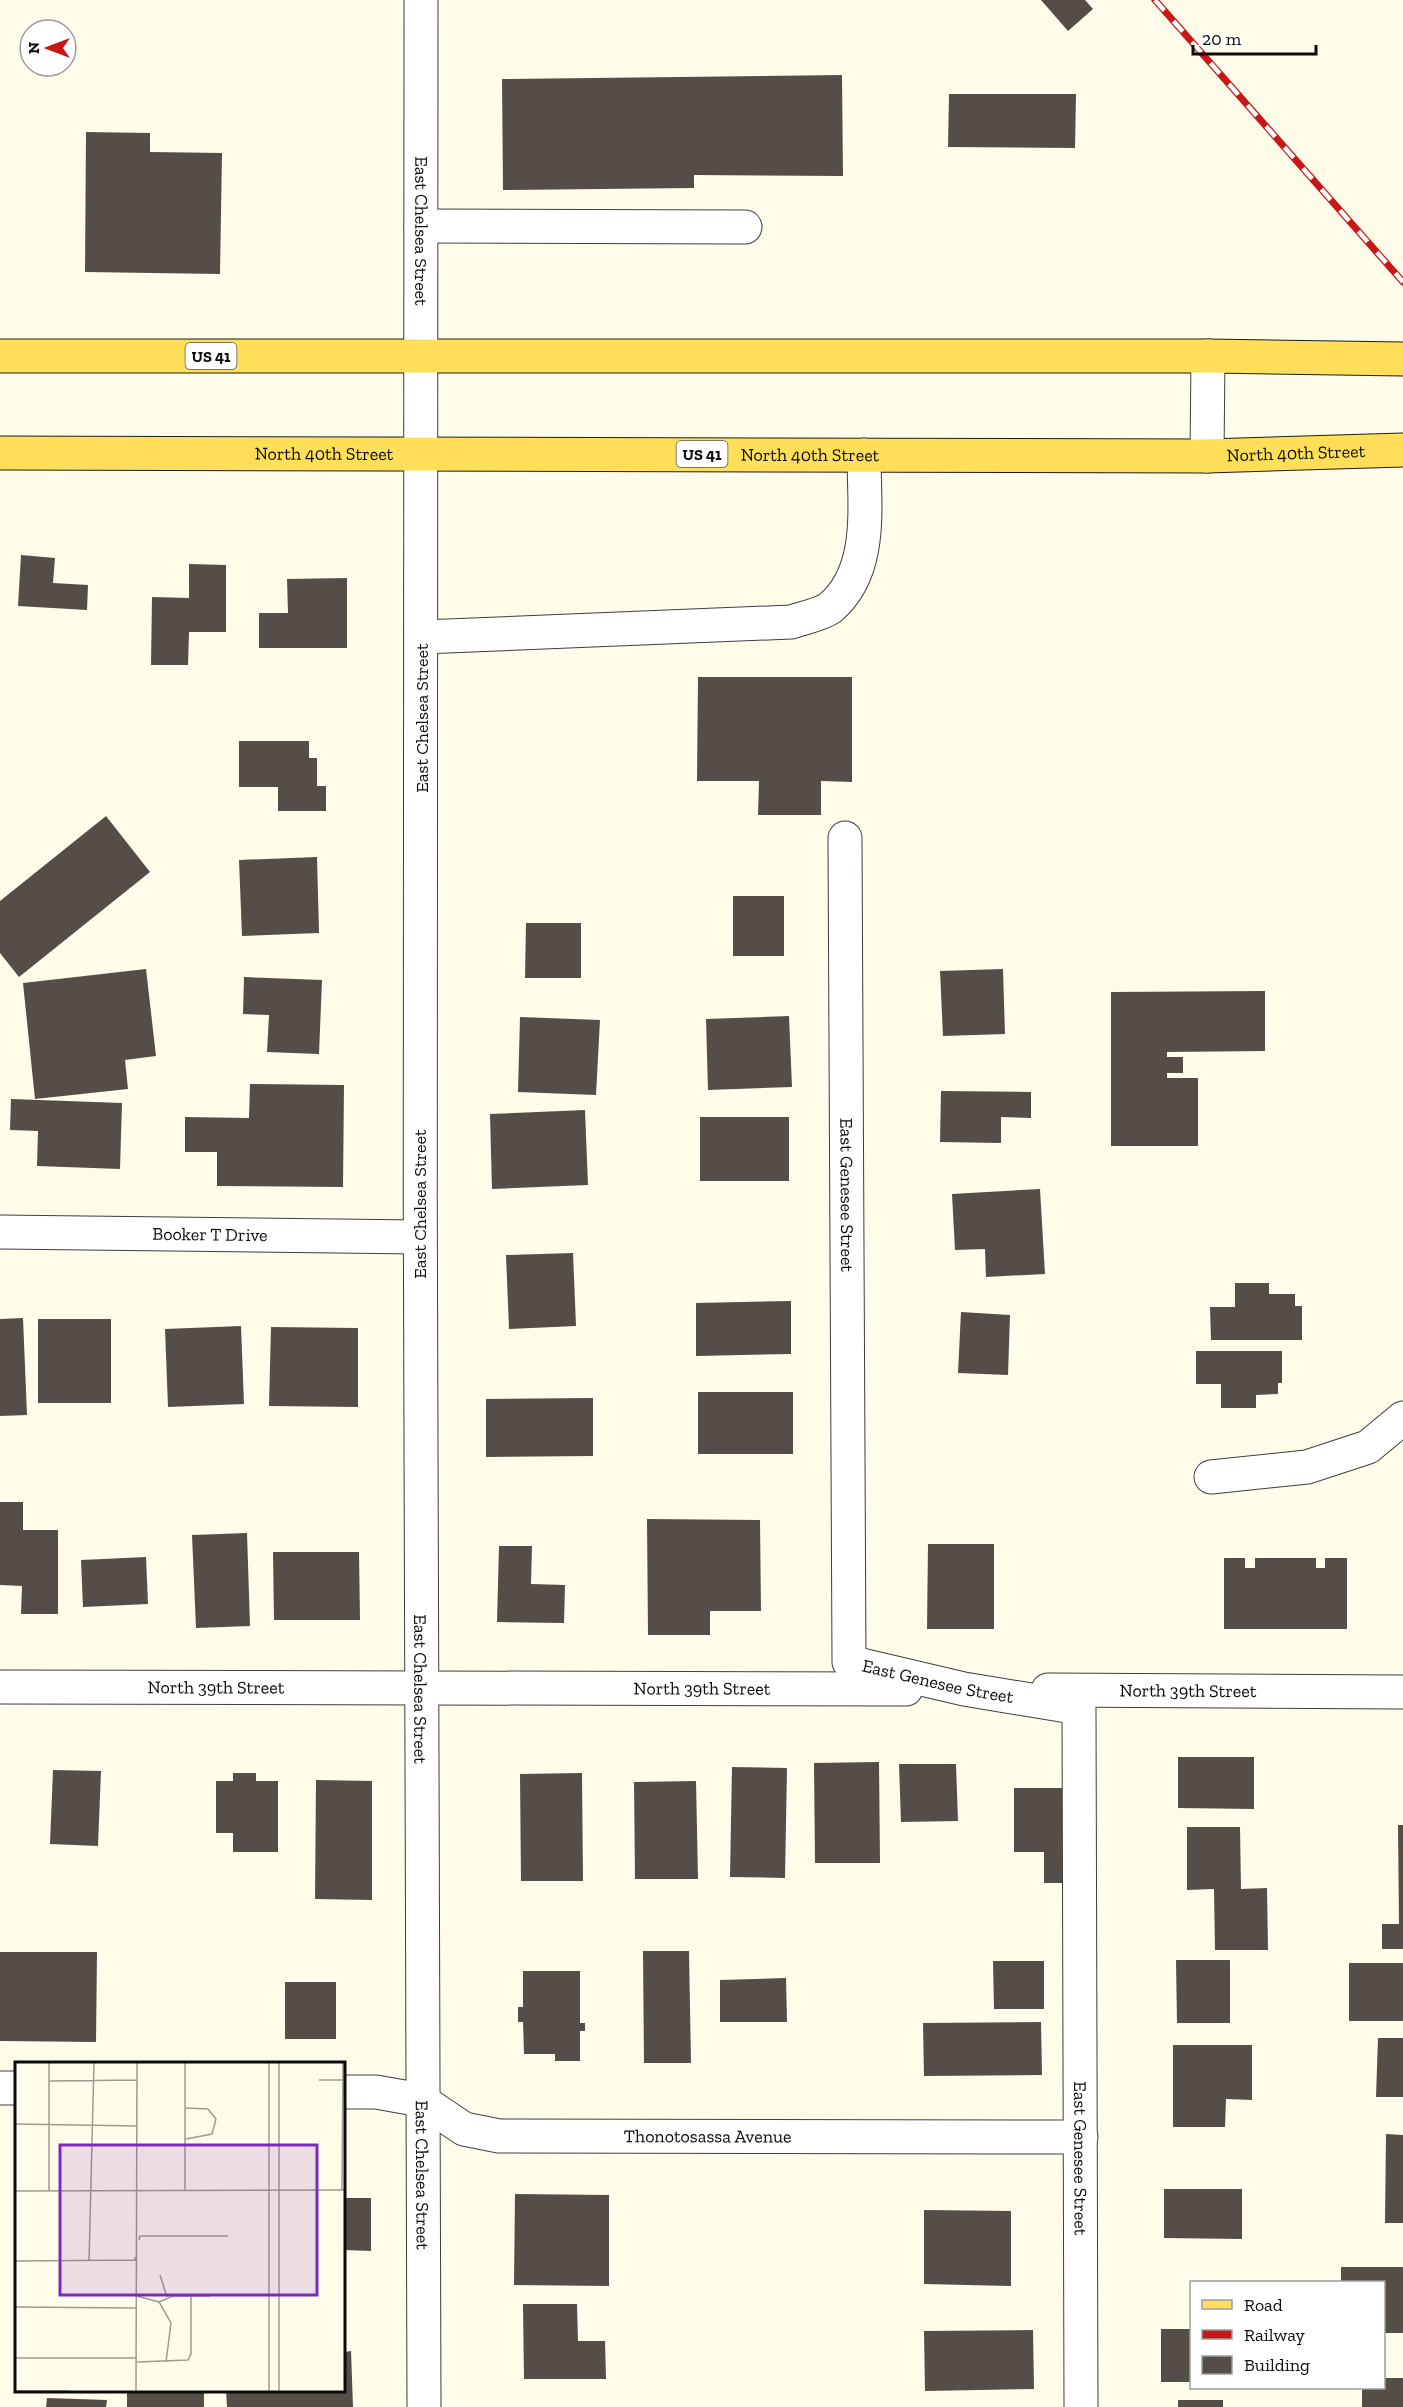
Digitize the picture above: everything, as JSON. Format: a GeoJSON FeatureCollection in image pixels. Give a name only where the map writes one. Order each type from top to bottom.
{"type":"FeatureCollection","features":[{"type":"Feature","properties":{"kind":"main road","name":"US 41"},"geometry":{"type":"LineString","coordinates":[[0,356],[1208,356],[1403,359]]}},
{"type":"Feature","properties":{"kind":"main road","name":"North 40th Street"},"geometry":{"type":"LineString","coordinates":[[0,453],[1207,456],[1403,450]]}},
{"type":"Feature","properties":{"kind":"street","name":"East Chelsea Street"},"geometry":{"type":"LineString","coordinates":[[421,0],[423,453],[419,1237],[424,2407]]}},
{"type":"Feature","properties":{"kind":"street"},"geometry":{"type":"LineString","coordinates":[[421,226],[746,227]]}},
{"type":"Feature","properties":{"kind":"street"},"geometry":{"type":"LineString","coordinates":[[1207,456],[1208,356]]}},
{"type":"Feature","properties":{"kind":"street"},"geometry":{"type":"LineString","coordinates":[[422,637],[791,622],[828,609],[852,585],[864,541],[864,454]]}},
{"type":"Feature","properties":{"kind":"street","name":"East Genesee Street"},"geometry":{"type":"LineString","coordinates":[[845,838],[849,1662],[964,1689],[1078,1708],[1081,2407]]}},
{"type":"Feature","properties":{"kind":"street","name":"Booker T Drive"},"geometry":{"type":"LineString","coordinates":[[0,1232],[419,1237]]}},
{"type":"Feature","properties":{"kind":"street"},"geometry":{"type":"LineString","coordinates":[[1211,1477],[1307,1467],[1368,1447],[1403,1418]]}},
{"type":"Feature","properties":{"kind":"street","name":"North 39th Street"},"geometry":{"type":"LineString","coordinates":[[0,1687],[1403,1692]]}},
{"type":"Feature","properties":{"kind":"street","name":"Thonotosassa Avenue"},"geometry":{"type":"LineString","coordinates":[[345,2092],[376,2092],[421,2100],[464,2129],[499,2136],[1081,2137]]}},
{"type":"Feature","properties":{"kind":"building"},"geometry":{"type":"Polygon","coordinates":[[[1041,0],[1085,0],[1093,9],[1068,31],[1041,0]]]}},
{"type":"Feature","properties":{"kind":"building"},"geometry":{"type":"Polygon","coordinates":[[[842,75],[843,176],[694,175],[694,188],[503,190],[502,79],[842,75]]]}},
{"type":"Feature","properties":{"kind":"building"},"geometry":{"type":"Polygon","coordinates":[[[949,94],[1076,94],[1075,148],[948,147],[949,94]]]}},
{"type":"Feature","properties":{"kind":"building"},"geometry":{"type":"Polygon","coordinates":[[[86,132],[150,133],[150,152],[222,153],[220,274],[85,272],[86,132]]]}},
{"type":"Feature","properties":{"kind":"building"},"geometry":{"type":"Polygon","coordinates":[[[21,555],[55,558],[53,583],[88,585],[87,610],[18,606],[21,555]]]}},
{"type":"Feature","properties":{"kind":"building"},"geometry":{"type":"Polygon","coordinates":[[[189,564],[226,565],[226,632],[189,632],[188,665],[151,665],[152,597],[189,598],[189,564]]]}},
{"type":"Feature","properties":{"kind":"building"},"geometry":{"type":"Polygon","coordinates":[[[347,578],[347,648],[259,648],[259,613],[288,613],[287,579],[347,578]]]}},
{"type":"Feature","properties":{"kind":"building"},"geometry":{"type":"Polygon","coordinates":[[[698,677],[852,677],[852,782],[821,781],[821,815],[758,815],[759,781],[697,781],[698,677]]]}},
{"type":"Feature","properties":{"kind":"building"},"geometry":{"type":"Polygon","coordinates":[[[239,741],[309,741],[309,758],[317,758],[317,786],[326,786],[326,811],[278,811],[278,787],[239,787],[239,741]]]}},
{"type":"Feature","properties":{"kind":"building"},"geometry":{"type":"Polygon","coordinates":[[[106,816],[150,872],[19,977],[0,953],[0,901],[106,816]]]}},
{"type":"Feature","properties":{"kind":"building"},"geometry":{"type":"Polygon","coordinates":[[[317,857],[319,933],[242,936],[239,860],[317,857]]]}},
{"type":"Feature","properties":{"kind":"building"},"geometry":{"type":"Polygon","coordinates":[[[733,896],[784,896],[784,956],[733,956],[733,896]]]}},
{"type":"Feature","properties":{"kind":"building"},"geometry":{"type":"Polygon","coordinates":[[[526,923],[581,923],[581,978],[525,978],[526,923]]]}},
{"type":"Feature","properties":{"kind":"building"},"geometry":{"type":"Polygon","coordinates":[[[146,969],[156,1056],[125,1060],[128,1089],[35,1099],[23,983],[146,969]]]}},
{"type":"Feature","properties":{"kind":"building"},"geometry":{"type":"Polygon","coordinates":[[[1003,969],[1005,1034],[943,1036],[940,971],[1003,969]]]}},
{"type":"Feature","properties":{"kind":"building"},"geometry":{"type":"Polygon","coordinates":[[[244,977],[322,980],[319,1054],[267,1052],[269,1015],[243,1014],[244,977]]]}},
{"type":"Feature","properties":{"kind":"building"},"geometry":{"type":"Polygon","coordinates":[[[1265,991],[1265,1051],[1167,1052],[1167,1057],[1183,1057],[1183,1073],[1167,1073],[1167,1078],[1198,1078],[1198,1146],[1111,1146],[1111,992],[1265,991]]]}},
{"type":"Feature","properties":{"kind":"building"},"geometry":{"type":"Polygon","coordinates":[[[789,1016],[792,1087],[708,1090],[706,1019],[789,1016]]]}},
{"type":"Feature","properties":{"kind":"building"},"geometry":{"type":"Polygon","coordinates":[[[520,1017],[600,1020],[596,1095],[518,1092],[520,1017]]]}},
{"type":"Feature","properties":{"kind":"building"},"geometry":{"type":"Polygon","coordinates":[[[250,1084],[344,1085],[343,1187],[217,1186],[217,1152],[185,1152],[185,1117],[249,1118],[250,1084]]]}},
{"type":"Feature","properties":{"kind":"building"},"geometry":{"type":"Polygon","coordinates":[[[941,1091],[1031,1092],[1031,1118],[1001,1117],[1001,1143],[940,1142],[941,1091]]]}},
{"type":"Feature","properties":{"kind":"building"},"geometry":{"type":"Polygon","coordinates":[[[11,1099],[122,1103],[120,1169],[37,1166],[38,1131],[10,1130],[11,1099]]]}},
{"type":"Feature","properties":{"kind":"building"},"geometry":{"type":"Polygon","coordinates":[[[585,1110],[588,1185],[492,1189],[490,1114],[585,1110]]]}},
{"type":"Feature","properties":{"kind":"building"},"geometry":{"type":"Polygon","coordinates":[[[700,1117],[789,1117],[789,1181],[700,1181],[700,1117]]]}},
{"type":"Feature","properties":{"kind":"building"},"geometry":{"type":"Polygon","coordinates":[[[1040,1189],[1045,1274],[986,1277],[985,1249],[955,1250],[952,1194],[1040,1189]]]}},
{"type":"Feature","properties":{"kind":"building"},"geometry":{"type":"Polygon","coordinates":[[[573,1253],[576,1326],[509,1329],[506,1255],[573,1253]]]}},
{"type":"Feature","properties":{"kind":"building"},"geometry":{"type":"Polygon","coordinates":[[[1235,1283],[1269,1283],[1269,1294],[1295,1294],[1295,1306],[1302,1306],[1302,1340],[1211,1340],[1210,1307],[1235,1307],[1235,1283]]]}},
{"type":"Feature","properties":{"kind":"building"},"geometry":{"type":"Polygon","coordinates":[[[791,1301],[791,1354],[696,1356],[696,1303],[791,1301]]]}},
{"type":"Feature","properties":{"kind":"building"},"geometry":{"type":"Polygon","coordinates":[[[961,1312],[1010,1315],[1008,1375],[958,1373],[961,1312]]]}},
{"type":"Feature","properties":{"kind":"building"},"geometry":{"type":"Polygon","coordinates":[[[23,1318],[27,1415],[0,1416],[0,1319],[23,1318]]]}},
{"type":"Feature","properties":{"kind":"building"},"geometry":{"type":"Polygon","coordinates":[[[38,1319],[111,1319],[111,1403],[38,1403],[38,1319]]]}},
{"type":"Feature","properties":{"kind":"building"},"geometry":{"type":"Polygon","coordinates":[[[241,1326],[244,1404],[168,1407],[165,1329],[241,1326]]]}},
{"type":"Feature","properties":{"kind":"building"},"geometry":{"type":"Polygon","coordinates":[[[271,1327],[358,1328],[358,1407],[269,1406],[271,1327]]]}},
{"type":"Feature","properties":{"kind":"building"},"geometry":{"type":"Polygon","coordinates":[[[1196,1351],[1282,1351],[1282,1383],[1278,1383],[1278,1394],[1256,1395],[1256,1408],[1221,1408],[1221,1384],[1196,1384],[1196,1351]]]}},
{"type":"Feature","properties":{"kind":"building"},"geometry":{"type":"Polygon","coordinates":[[[698,1392],[793,1392],[793,1454],[698,1454],[698,1392]]]}},
{"type":"Feature","properties":{"kind":"building"},"geometry":{"type":"Polygon","coordinates":[[[593,1398],[593,1456],[486,1457],[486,1399],[593,1398]]]}},
{"type":"Feature","properties":{"kind":"building"},"geometry":{"type":"Polygon","coordinates":[[[0,1502],[23,1502],[23,1530],[58,1530],[58,1614],[21,1614],[22,1586],[0,1585],[0,1502]]]}},
{"type":"Feature","properties":{"kind":"building"},"geometry":{"type":"Polygon","coordinates":[[[647,1519],[760,1520],[761,1611],[710,1611],[710,1635],[648,1635],[647,1519]]]}},
{"type":"Feature","properties":{"kind":"building"},"geometry":{"type":"Polygon","coordinates":[[[247,1533],[250,1626],[196,1628],[192,1535],[247,1533]]]}},
{"type":"Feature","properties":{"kind":"building"},"geometry":{"type":"Polygon","coordinates":[[[928,1544],[994,1544],[994,1629],[927,1629],[928,1544]]]}},
{"type":"Feature","properties":{"kind":"building"},"geometry":{"type":"Polygon","coordinates":[[[499,1546],[532,1546],[531,1584],[565,1585],[564,1623],[497,1622],[499,1546]]]}},
{"type":"Feature","properties":{"kind":"building"},"geometry":{"type":"Polygon","coordinates":[[[273,1552],[359,1552],[360,1620],[274,1620],[273,1552]]]}},
{"type":"Feature","properties":{"kind":"building"},"geometry":{"type":"Polygon","coordinates":[[[146,1557],[148,1604],[83,1607],[81,1560],[146,1557]]]}},
{"type":"Feature","properties":{"kind":"building"},"geometry":{"type":"Polygon","coordinates":[[[1224,1558],[1245,1558],[1245,1568],[1255,1568],[1255,1558],[1316,1558],[1316,1568],[1325,1568],[1325,1558],[1347,1558],[1347,1629],[1224,1629],[1224,1558]]]}},
{"type":"Feature","properties":{"kind":"building"},"geometry":{"type":"Polygon","coordinates":[[[1178,1757],[1254,1757],[1254,1809],[1178,1808],[1178,1757]]]}},
{"type":"Feature","properties":{"kind":"building"},"geometry":{"type":"Polygon","coordinates":[[[879,1762],[880,1863],[815,1863],[814,1763],[879,1762]]]}},
{"type":"Feature","properties":{"kind":"building"},"geometry":{"type":"Polygon","coordinates":[[[899,1764],[956,1764],[958,1821],[901,1822],[899,1764]]]}},
{"type":"Feature","properties":{"kind":"building"},"geometry":{"type":"Polygon","coordinates":[[[732,1767],[787,1768],[785,1878],[730,1877],[732,1767]]]}},
{"type":"Feature","properties":{"kind":"building"},"geometry":{"type":"Polygon","coordinates":[[[53,1770],[101,1771],[98,1846],[50,1844],[53,1770]]]}},
{"type":"Feature","properties":{"kind":"building"},"geometry":{"type":"Polygon","coordinates":[[[233,1773],[256,1773],[256,1781],[278,1781],[278,1852],[233,1852],[233,1833],[216,1833],[216,1781],[233,1781],[233,1773]]]}},
{"type":"Feature","properties":{"kind":"building"},"geometry":{"type":"Polygon","coordinates":[[[582,1773],[583,1881],[521,1881],[520,1774],[582,1773]]]}},
{"type":"Feature","properties":{"kind":"building"},"geometry":{"type":"Polygon","coordinates":[[[316,1780],[372,1781],[372,1900],[315,1899],[316,1780]]]}},
{"type":"Feature","properties":{"kind":"building"},"geometry":{"type":"Polygon","coordinates":[[[696,1781],[698,1879],[635,1879],[634,1782],[696,1781]]]}},
{"type":"Feature","properties":{"kind":"building"},"geometry":{"type":"Polygon","coordinates":[[[1014,1788],[1072,1788],[1072,1883],[1044,1883],[1044,1852],[1014,1852],[1014,1788]]]}},
{"type":"Feature","properties":{"kind":"building"},"geometry":{"type":"Polygon","coordinates":[[[1398,1825],[1403,1825],[1403,1949],[1382,1949],[1382,1924],[1399,1924],[1398,1825]]]}},
{"type":"Feature","properties":{"kind":"building"},"geometry":{"type":"Polygon","coordinates":[[[1187,1827],[1240,1827],[1241,1889],[1267,1888],[1268,1950],[1215,1950],[1214,1889],[1187,1890],[1187,1827]]]}},
{"type":"Feature","properties":{"kind":"building"},"geometry":{"type":"Polygon","coordinates":[[[643,1951],[689,1951],[691,2063],[644,2063],[643,1951]]]}},
{"type":"Feature","properties":{"kind":"building"},"geometry":{"type":"Polygon","coordinates":[[[0,1952],[97,1952],[96,2042],[0,2041],[0,1952]]]}},
{"type":"Feature","properties":{"kind":"building"},"geometry":{"type":"Polygon","coordinates":[[[1176,1960],[1230,1960],[1230,2023],[1177,2023],[1176,1960]]]}},
{"type":"Feature","properties":{"kind":"building"},"geometry":{"type":"Polygon","coordinates":[[[993,1961],[1044,1961],[1044,2009],[994,2009],[993,1961]]]}},
{"type":"Feature","properties":{"kind":"building"},"geometry":{"type":"Polygon","coordinates":[[[1349,1963],[1403,1963],[1403,2021],[1349,2021],[1349,1963]]]}},
{"type":"Feature","properties":{"kind":"building"},"geometry":{"type":"Polygon","coordinates":[[[523,1971],[580,1971],[580,2023],[585,2023],[585,2031],[580,2031],[580,2061],[555,2061],[555,2054],[524,2054],[523,2022],[518,2022],[518,2007],[523,2007],[523,1971]]]}},
{"type":"Feature","properties":{"kind":"building"},"geometry":{"type":"Polygon","coordinates":[[[786,1978],[787,2022],[720,2022],[720,1980],[786,1978]]]}},
{"type":"Feature","properties":{"kind":"building"},"geometry":{"type":"Polygon","coordinates":[[[285,1982],[336,1982],[336,2039],[285,2039],[285,1982]]]}},
{"type":"Feature","properties":{"kind":"building"},"geometry":{"type":"Polygon","coordinates":[[[1041,2022],[1042,2075],[924,2076],[923,2023],[1041,2022]]]}},
{"type":"Feature","properties":{"kind":"building"},"geometry":{"type":"Polygon","coordinates":[[[1378,2038],[1403,2038],[1403,2097],[1376,2097],[1378,2038]]]}},
{"type":"Feature","properties":{"kind":"building"},"geometry":{"type":"Polygon","coordinates":[[[1173,2045],[1252,2045],[1252,2100],[1226,2099],[1225,2127],[1173,2127],[1173,2045]]]}},
{"type":"Feature","properties":{"kind":"building"},"geometry":{"type":"Polygon","coordinates":[[[1386,2134],[1403,2135],[1403,2223],[1385,2223],[1386,2134]]]}},
{"type":"Feature","properties":{"kind":"building"},"geometry":{"type":"Polygon","coordinates":[[[1164,2189],[1242,2189],[1242,2239],[1164,2238],[1164,2189]]]}},
{"type":"Feature","properties":{"kind":"building"},"geometry":{"type":"Polygon","coordinates":[[[515,2194],[609,2195],[609,2286],[514,2285],[515,2194]]]}},
{"type":"Feature","properties":{"kind":"building"},"geometry":{"type":"Polygon","coordinates":[[[345,2198],[371,2198],[371,2251],[345,2250],[345,2198]]]}},
{"type":"Feature","properties":{"kind":"building"},"geometry":{"type":"Polygon","coordinates":[[[924,2210],[1011,2211],[1011,2286],[924,2284],[924,2210]]]}},
{"type":"Feature","properties":{"kind":"building"},"geometry":{"type":"Polygon","coordinates":[[[1341,2267],[1403,2267],[1403,2333],[1385,2333],[1385,2281],[1341,2281],[1341,2267]]]}},
{"type":"Feature","properties":{"kind":"building"},"geometry":{"type":"Polygon","coordinates":[[[523,2304],[577,2304],[578,2341],[605,2341],[606,2379],[524,2379],[523,2304]]]}},
{"type":"Feature","properties":{"kind":"building"},"geometry":{"type":"Polygon","coordinates":[[[1161,2329],[1190,2329],[1190,2382],[1161,2382],[1161,2329]]]}},
{"type":"Feature","properties":{"kind":"building"},"geometry":{"type":"Polygon","coordinates":[[[1033,2330],[1034,2389],[925,2391],[924,2331],[1033,2330]]]}},
{"type":"Feature","properties":{"kind":"building"},"geometry":{"type":"Polygon","coordinates":[[[351,2351],[353,2407],[227,2407],[226,2392],[345,2392],[345,2352],[351,2351]]]}},
{"type":"Feature","properties":{"kind":"building"},"geometry":{"type":"Polygon","coordinates":[[[1385,2378],[1403,2378],[1403,2407],[1362,2407],[1362,2389],[1385,2389],[1385,2378]]]}},
{"type":"Feature","properties":{"kind":"building"},"geometry":{"type":"Polygon","coordinates":[[[127,2392],[204,2392],[204,2407],[127,2407],[127,2392]]]}},
{"type":"Feature","properties":{"kind":"building"},"geometry":{"type":"Polygon","coordinates":[[[47,2398],[107,2400],[106,2407],[46,2407],[47,2398]]]}},
{"type":"Feature","properties":{"kind":"building"},"geometry":{"type":"Polygon","coordinates":[[[1178,2400],[1223,2400],[1223,2407],[1178,2407],[1178,2400]]]}},
{"type":"Feature","properties":{"kind":"railway"},"geometry":{"type":"LineString","coordinates":[[1155,0],[1403,282]]}}]}
